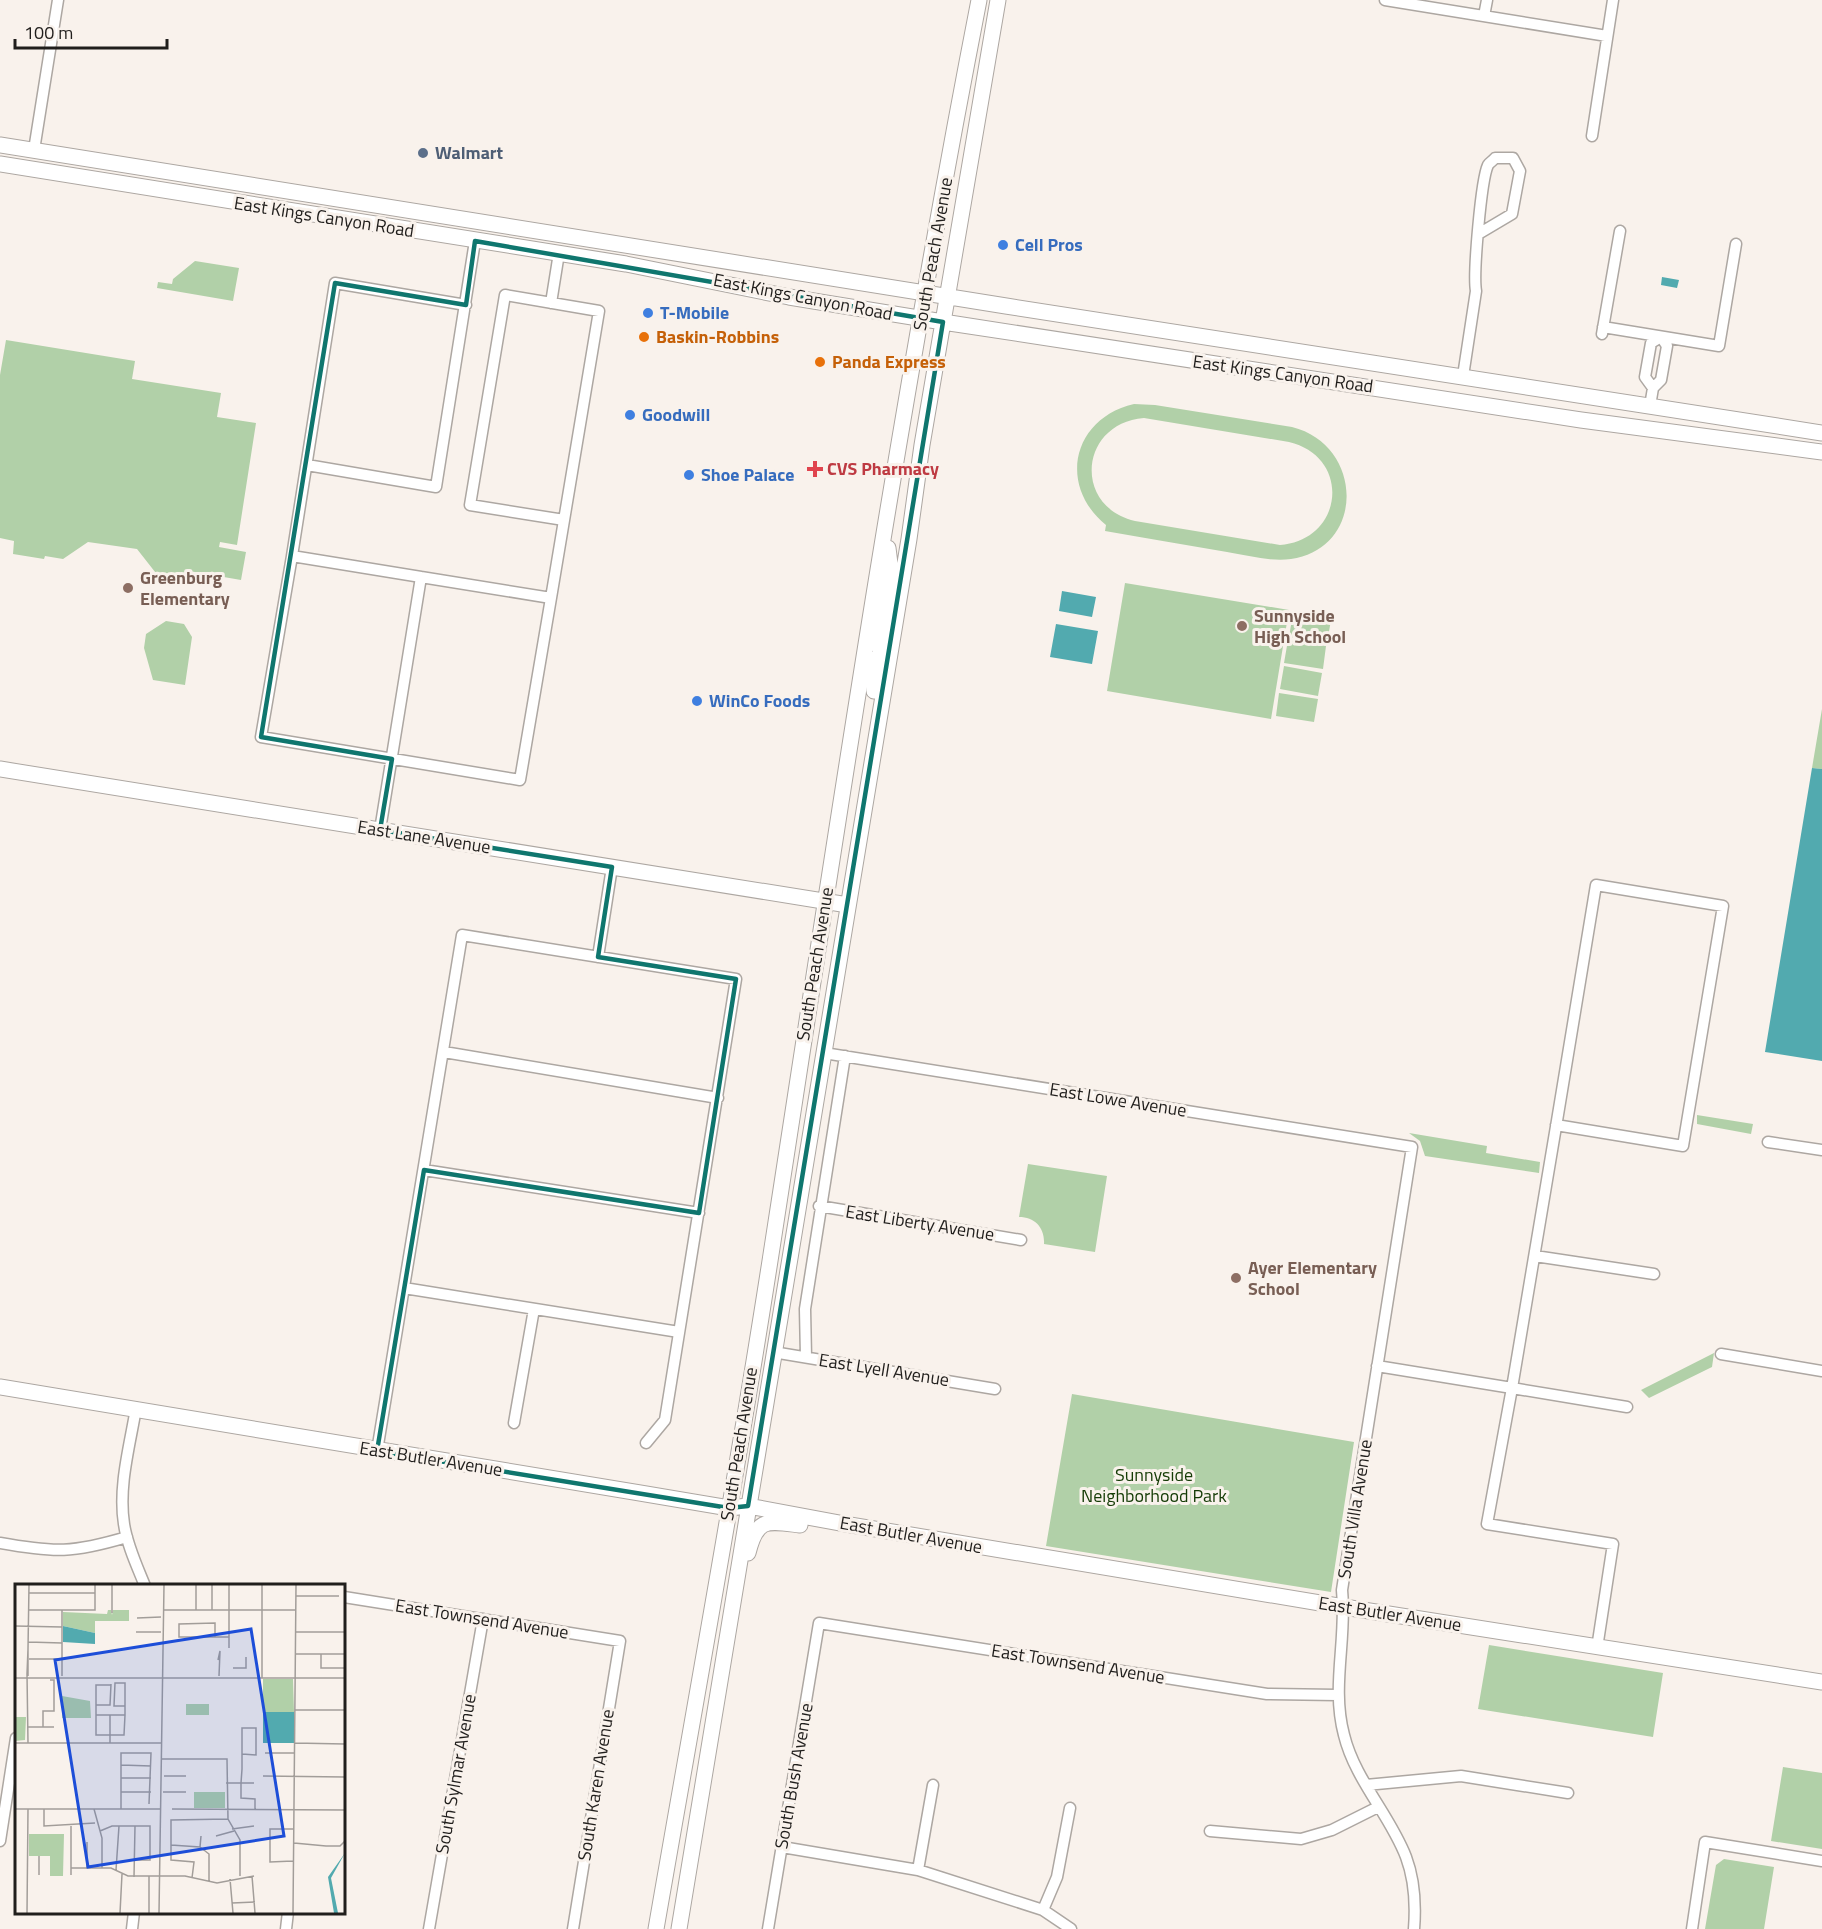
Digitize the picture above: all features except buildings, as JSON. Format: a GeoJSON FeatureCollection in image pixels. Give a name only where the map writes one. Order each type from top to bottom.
{"type":"FeatureCollection","features":[{"type":"Feature","properties":{"kind":"main road"},"geometry":{"type":"LineString","coordinates":[[980,0],[985,17],[976,73],[982,84]]}},
{"type":"Feature","properties":{"kind":"main road","name":"South Peach Avenue"},"geometry":{"type":"LineString","coordinates":[[656,1929],[729,1508],[886,527],[921,319],[980,0]]}},
{"type":"Feature","properties":{"kind":"main road","name":"South Peach Avenue"},"geometry":{"type":"LineString","coordinates":[[679,1929],[996,0]]}},
{"type":"Feature","properties":{"kind":"main road","name":"East Kings Canyon Road"},"geometry":{"type":"LineString","coordinates":[[0,145],[1822,433]]}},
{"type":"Feature","properties":{"kind":"main road","name":"East Kings Canyon Road"},"geometry":{"type":"LineString","coordinates":[[0,164],[691,275],[783,296],[921,319],[1581,420],[1822,452]]}},
{"type":"Feature","properties":{"kind":"main road"},"geometry":{"type":"LineString","coordinates":[[886,527],[891,572],[879,645],[881,654],[889,660]]}},
{"type":"Feature","properties":{"kind":"main road"},"geometry":{"type":"LineString","coordinates":[[866,656],[874,661],[877,668],[864,749],[868,789]]}},
{"type":"Feature","properties":{"kind":"main road","name":"East Lane Avenue"},"geometry":{"type":"LineString","coordinates":[[0,769],[848,905]]}},
{"type":"Feature","properties":{"kind":"main road"},"geometry":{"type":"LineString","coordinates":[[814,977],[819,984],[812,1040],[815,1049],[824,1053]]}},
{"type":"Feature","properties":{"kind":"main road","name":"East Butler Avenue"},"geometry":{"type":"LineString","coordinates":[[0,1387],[729,1508],[748,1506],[1344,1607],[1822,1682]]}},
{"type":"Feature","properties":{"kind":"main road"},"geometry":{"type":"LineString","coordinates":[[734,1597],[740,1586],[752,1537],[762,1524],[768,1522],[830,1528],[845,1524]]}},
{"type":"Feature","properties":{"kind":"street"},"geometry":{"type":"LineString","coordinates":[[33,150],[58,0]]}},
{"type":"Feature","properties":{"kind":"street"},"geometry":{"type":"LineString","coordinates":[[1385,0],[1607,36]]}},
{"type":"Feature","properties":{"kind":"street"},"geometry":{"type":"LineString","coordinates":[[1484,16],[1487,0]]}},
{"type":"Feature","properties":{"kind":"street"},"geometry":{"type":"LineString","coordinates":[[1592,136],[1613,0]]}},
{"type":"Feature","properties":{"kind":"street"},"geometry":{"type":"LineString","coordinates":[[1464,376],[1476,291],[1473,277],[1480,233],[1479,219],[1488,165],[1495,158],[1513,158],[1520,171],[1512,214],[1480,233]]}},
{"type":"Feature","properties":{"kind":"street"},"geometry":{"type":"LineString","coordinates":[[1620,231],[1603,331],[1719,346],[1736,244]]}},
{"type":"Feature","properties":{"kind":"street"},"geometry":{"type":"LineString","coordinates":[[307,465],[436,487],[475,241]]}},
{"type":"Feature","properties":{"kind":"street"},"geometry":{"type":"LineString","coordinates":[[551,303],[559,253]]}},
{"type":"Feature","properties":{"kind":"street"},"geometry":{"type":"LineString","coordinates":[[466,304],[335,284],[261,737],[520,780],[551,598],[599,311],[505,295],[470,505],[564,520]]}},
{"type":"Feature","properties":{"kind":"street"},"geometry":{"type":"LineString","coordinates":[[1650,406],[1653,388],[1661,380],[1667,346],[1660,337]]}},
{"type":"Feature","properties":{"kind":"street"},"geometry":{"type":"LineString","coordinates":[[1653,388],[1645,378],[1651,343],[1660,337]]}},
{"type":"Feature","properties":{"kind":"street"},"geometry":{"type":"LineString","coordinates":[[292,556],[551,598]]}},
{"type":"Feature","properties":{"kind":"street"},"geometry":{"type":"LineString","coordinates":[[380,830],[421,577]]}},
{"type":"Feature","properties":{"kind":"street"},"geometry":{"type":"LineString","coordinates":[[598,957],[612,867]]}},
{"type":"Feature","properties":{"kind":"street"},"geometry":{"type":"LineString","coordinates":[[1556,1125],[1683,1146],[1723,906],[1596,885],[1556,1125],[1535,1256],[1487,1524],[1613,1544],[1597,1648]]}},
{"type":"Feature","properties":{"kind":"street"},"geometry":{"type":"LineString","coordinates":[[377,1450],[462,934],[736,979],[665,1420],[646,1443]]}},
{"type":"Feature","properties":{"kind":"street"},"geometry":{"type":"LineString","coordinates":[[444,1052],[718,1098]]}},
{"type":"Feature","properties":{"kind":"street","name":"East Lowe Avenue"},"geometry":{"type":"LineString","coordinates":[[824,1053],[1412,1147]]}},
{"type":"Feature","properties":{"kind":"street"},"geometry":{"type":"LineString","coordinates":[[806,1357],[805,1309],[819,1206],[845,1056]]}},
{"type":"Feature","properties":{"kind":"street"},"geometry":{"type":"LineString","coordinates":[[1768,1142],[1822,1150]]}},
{"type":"Feature","properties":{"kind":"street","name":"South Villa Avenue"},"geometry":{"type":"LineString","coordinates":[[1412,1147],[1345,1574],[1337,1695],[1346,1744],[1407,1859],[1415,1895],[1414,1929]]}},
{"type":"Feature","properties":{"kind":"street"},"geometry":{"type":"LineString","coordinates":[[424,1170],[699,1213]]}},
{"type":"Feature","properties":{"kind":"street","name":"East Liberty Avenue"},"geometry":{"type":"LineString","coordinates":[[819,1206],[1021,1240]]}},
{"type":"Feature","properties":{"kind":"street"},"geometry":{"type":"LineString","coordinates":[[1535,1256],[1654,1274]]}},
{"type":"Feature","properties":{"kind":"street"},"geometry":{"type":"LineString","coordinates":[[404,1288],[679,1332]]}},
{"type":"Feature","properties":{"kind":"street"},"geometry":{"type":"LineString","coordinates":[[514,1423],[534,1309]]}},
{"type":"Feature","properties":{"kind":"street","name":"East Lyell Avenue"},"geometry":{"type":"LineString","coordinates":[[773,1352],[995,1389]]}},
{"type":"Feature","properties":{"kind":"street"},"geometry":{"type":"LineString","coordinates":[[1721,1354],[1822,1371]]}},
{"type":"Feature","properties":{"kind":"street"},"geometry":{"type":"LineString","coordinates":[[1377,1366],[1627,1407]]}},
{"type":"Feature","properties":{"kind":"street"},"geometry":{"type":"LineString","coordinates":[[136,1408],[123,1490],[123,1513],[127,1537],[144,1584]]}},
{"type":"Feature","properties":{"kind":"street"},"geometry":{"type":"LineString","coordinates":[[0,1544],[40,1550],[72,1551],[127,1537]]}},
{"type":"Feature","properties":{"kind":"street","name":"East Townsend Avenue"},"geometry":{"type":"LineString","coordinates":[[345,1597],[620,1641]]}},
{"type":"Feature","properties":{"kind":"street","name":"South Sylmar Avenue"},"geometry":{"type":"LineString","coordinates":[[429,1929],[483,1619]]}},
{"type":"Feature","properties":{"kind":"street","name":"East Townsend Avenue"},"geometry":{"type":"LineString","coordinates":[[819,1623],[1267,1694],[1337,1695]]}},
{"type":"Feature","properties":{"kind":"street","name":"South Bush Avenue"},"geometry":{"type":"LineString","coordinates":[[768,1929],[819,1623]]}},
{"type":"Feature","properties":{"kind":"street","name":"South Karen Avenue"},"geometry":{"type":"LineString","coordinates":[[573,1929],[620,1641]]}},
{"type":"Feature","properties":{"kind":"street"},"geometry":{"type":"LineString","coordinates":[[0,1841],[15,1744]]}},
{"type":"Feature","properties":{"kind":"street"},"geometry":{"type":"LineString","coordinates":[[1366,1785],[1461,1776],[1568,1793]]}},
{"type":"Feature","properties":{"kind":"street"},"geometry":{"type":"LineString","coordinates":[[918,1870],[933,1785]]}},
{"type":"Feature","properties":{"kind":"street"},"geometry":{"type":"LineString","coordinates":[[1210,1831],[1301,1839],[1332,1830],[1378,1807]]}},
{"type":"Feature","properties":{"kind":"street"},"geometry":{"type":"LineString","coordinates":[[1043,1910],[1057,1877],[1070,1808]]}},
{"type":"Feature","properties":{"kind":"street"},"geometry":{"type":"LineString","coordinates":[[1692,1929],[1706,1842],[1822,1861]]}},
{"type":"Feature","properties":{"kind":"street"},"geometry":{"type":"LineString","coordinates":[[782,1847],[918,1870],[1043,1910],[1071,1929]]}},
{"type":"Feature","properties":{"kind":"street"},"geometry":{"type":"LineString","coordinates":[[132,1929],[134,1914]]}},
{"type":"Feature","properties":{"kind":"street"},"geometry":{"type":"LineString","coordinates":[[286,1929],[288,1914]]}},
{"type":"Feature","properties":{"kind":"highlighted area"},"geometry":{"type":"Polygon","coordinates":[[[475,241],[943,322],[748,1506],[729,1508],[377,1451],[424,1170],[699,1213],[736,979],[598,957],[612,867],[380,830],[392,759],[261,737],[335,283],[466,305],[475,241]]]}},
{"type":"Feature","properties":{"kind":"green space"},"geometry":{"type":"Polygon","coordinates":[[[195,261],[239,268],[233,301],[157,288],[158,282],[172,284],[173,279],[195,261]]]}},
{"type":"Feature","properties":{"kind":"green space"},"geometry":{"type":"Polygon","coordinates":[[[6,340],[135,361],[132,379],[221,393],[217,417],[256,423],[237,545],[220,542],[219,547],[246,552],[241,580],[189,571],[187,581],[159,577],[137,549],[88,542],[63,559],[45,556],[44,559],[13,554],[14,541],[0,538],[0,375],[6,340]]]}},
{"type":"Feature","properties":{"kind":"green space"},"geometry":{"type":"Polygon","coordinates":[[[1134,404],[1155,405],[1292,427],[1316,437],[1333,454],[1343,474],[1347,496],[1343,517],[1333,536],[1316,551],[1283,560],[1259,558],[1105,531],[1106,525],[1091,509],[1081,491],[1077,473],[1079,455],[1085,438],[1097,423],[1113,412],[1134,404]],[[1144,418],[1123,423],[1107,434],[1096,449],[1092,466],[1093,483],[1101,499],[1115,512],[1135,521],[1280,545],[1301,540],[1317,529],[1328,514],[1332,497],[1331,480],[1323,464],[1309,451],[1289,442],[1144,418]]]}},
{"type":"Feature","properties":{"kind":"green space"},"geometry":{"type":"Polygon","coordinates":[[[1125,583],[1289,610],[1271,719],[1107,691],[1125,583]]]}},
{"type":"Feature","properties":{"kind":"green space"},"geometry":{"type":"Polygon","coordinates":[[[1293,613],[1331,620],[1327,643],[1289,637],[1293,613]]]}},
{"type":"Feature","properties":{"kind":"green space"},"geometry":{"type":"Polygon","coordinates":[[[166,621],[184,624],[192,637],[185,685],[153,680],[144,648],[146,634],[166,621]]]}},
{"type":"Feature","properties":{"kind":"green space"},"geometry":{"type":"Polygon","coordinates":[[[1288,640],[1326,646],[1323,669],[1284,663],[1288,640]]]}},
{"type":"Feature","properties":{"kind":"green space"},"geometry":{"type":"Polygon","coordinates":[[[1284,666],[1322,673],[1318,696],[1280,689],[1284,666]]]}},
{"type":"Feature","properties":{"kind":"green space"},"geometry":{"type":"Polygon","coordinates":[[[1279,693],[1318,699],[1314,722],[1276,716],[1279,693]]]}},
{"type":"Feature","properties":{"kind":"green space"},"geometry":{"type":"Polygon","coordinates":[[[1822,709],[1822,769],[1812,768],[1822,709]]]}},
{"type":"Feature","properties":{"kind":"green space"},"geometry":{"type":"Polygon","coordinates":[[[1697,1115],[1753,1124],[1751,1134],[1697,1124],[1697,1115]]]}},
{"type":"Feature","properties":{"kind":"green space"},"geometry":{"type":"Polygon","coordinates":[[[1409,1133],[1487,1146],[1486,1153],[1540,1162],[1539,1173],[1425,1156],[1420,1141],[1409,1133]]]}},
{"type":"Feature","properties":{"kind":"green space"},"geometry":{"type":"Polygon","coordinates":[[[1028,1164],[1107,1176],[1095,1252],[1044,1244],[1043,1233],[1038,1224],[1030,1219],[1019,1217],[1028,1164]]]}},
{"type":"Feature","properties":{"kind":"green space"},"geometry":{"type":"Polygon","coordinates":[[[1714,1353],[1712,1367],[1649,1398],[1641,1390],[1714,1353]]]}},
{"type":"Feature","properties":{"kind":"green space","name":"Sunnyside Neighborhood Park"},"geometry":{"type":"Polygon","coordinates":[[[1072,1394],[1354,1442],[1331,1592],[1046,1546],[1072,1394]]]}},
{"type":"Feature","properties":{"kind":"green space"},"geometry":{"type":"Polygon","coordinates":[[[1489,1645],[1663,1673],[1653,1737],[1478,1709],[1489,1645]]]}},
{"type":"Feature","properties":{"kind":"green space"},"geometry":{"type":"Polygon","coordinates":[[[1783,1767],[1822,1773],[1822,1849],[1771,1841],[1783,1767]]]}},
{"type":"Feature","properties":{"kind":"green space"},"geometry":{"type":"Polygon","coordinates":[[[1724,1859],[1774,1867],[1764,1929],[1705,1929],[1716,1865],[1724,1859]]]}},
{"type":"Feature","properties":{"kind":"water"},"geometry":{"type":"Polygon","coordinates":[[[1662,277],[1679,280],[1677,288],[1661,285],[1662,277]]]}},
{"type":"Feature","properties":{"kind":"water"},"geometry":{"type":"Polygon","coordinates":[[[1062,591],[1096,597],[1092,617],[1059,611],[1062,591]]]}},
{"type":"Feature","properties":{"kind":"water"},"geometry":{"type":"Polygon","coordinates":[[[1056,624],[1098,631],[1092,664],[1050,657],[1056,624]]]}},
{"type":"Feature","properties":{"kind":"water"},"geometry":{"type":"Polygon","coordinates":[[[1812,768],[1822,769],[1822,1061],[1765,1052],[1812,768]]]}},
{"type":"Feature","properties":{"kind":"place","name":"Walmart"},"geometry":{"type":"Point","coordinates":[423,153]}},
{"type":"Feature","properties":{"kind":"place","name":"Cell Pros"},"geometry":{"type":"Point","coordinates":[1003,245]}},
{"type":"Feature","properties":{"kind":"place","name":"T-Mobile"},"geometry":{"type":"Point","coordinates":[648,313]}},
{"type":"Feature","properties":{"kind":"place","name":"Baskin-Robbins"},"geometry":{"type":"Point","coordinates":[644,337]}},
{"type":"Feature","properties":{"kind":"place","name":"Panda Express"},"geometry":{"type":"Point","coordinates":[820,362]}},
{"type":"Feature","properties":{"kind":"place","name":"Goodwill"},"geometry":{"type":"Point","coordinates":[630,415]}},
{"type":"Feature","properties":{"kind":"place","name":"CVS Pharmacy"},"geometry":{"type":"Point","coordinates":[815,469]}},
{"type":"Feature","properties":{"kind":"place","name":"Shoe Palace"},"geometry":{"type":"Point","coordinates":[689,475]}},
{"type":"Feature","properties":{"kind":"place","name":"Greenburg Elementary"},"geometry":{"type":"Point","coordinates":[128,588]}},
{"type":"Feature","properties":{"kind":"place","name":"Sunnyside High School"},"geometry":{"type":"Point","coordinates":[1242,626]}},
{"type":"Feature","properties":{"kind":"place","name":"WinCo Foods"},"geometry":{"type":"Point","coordinates":[697,701]}},
{"type":"Feature","properties":{"kind":"place","name":"Ayer Elementary School"},"geometry":{"type":"Point","coordinates":[1236,1278]}}]}
